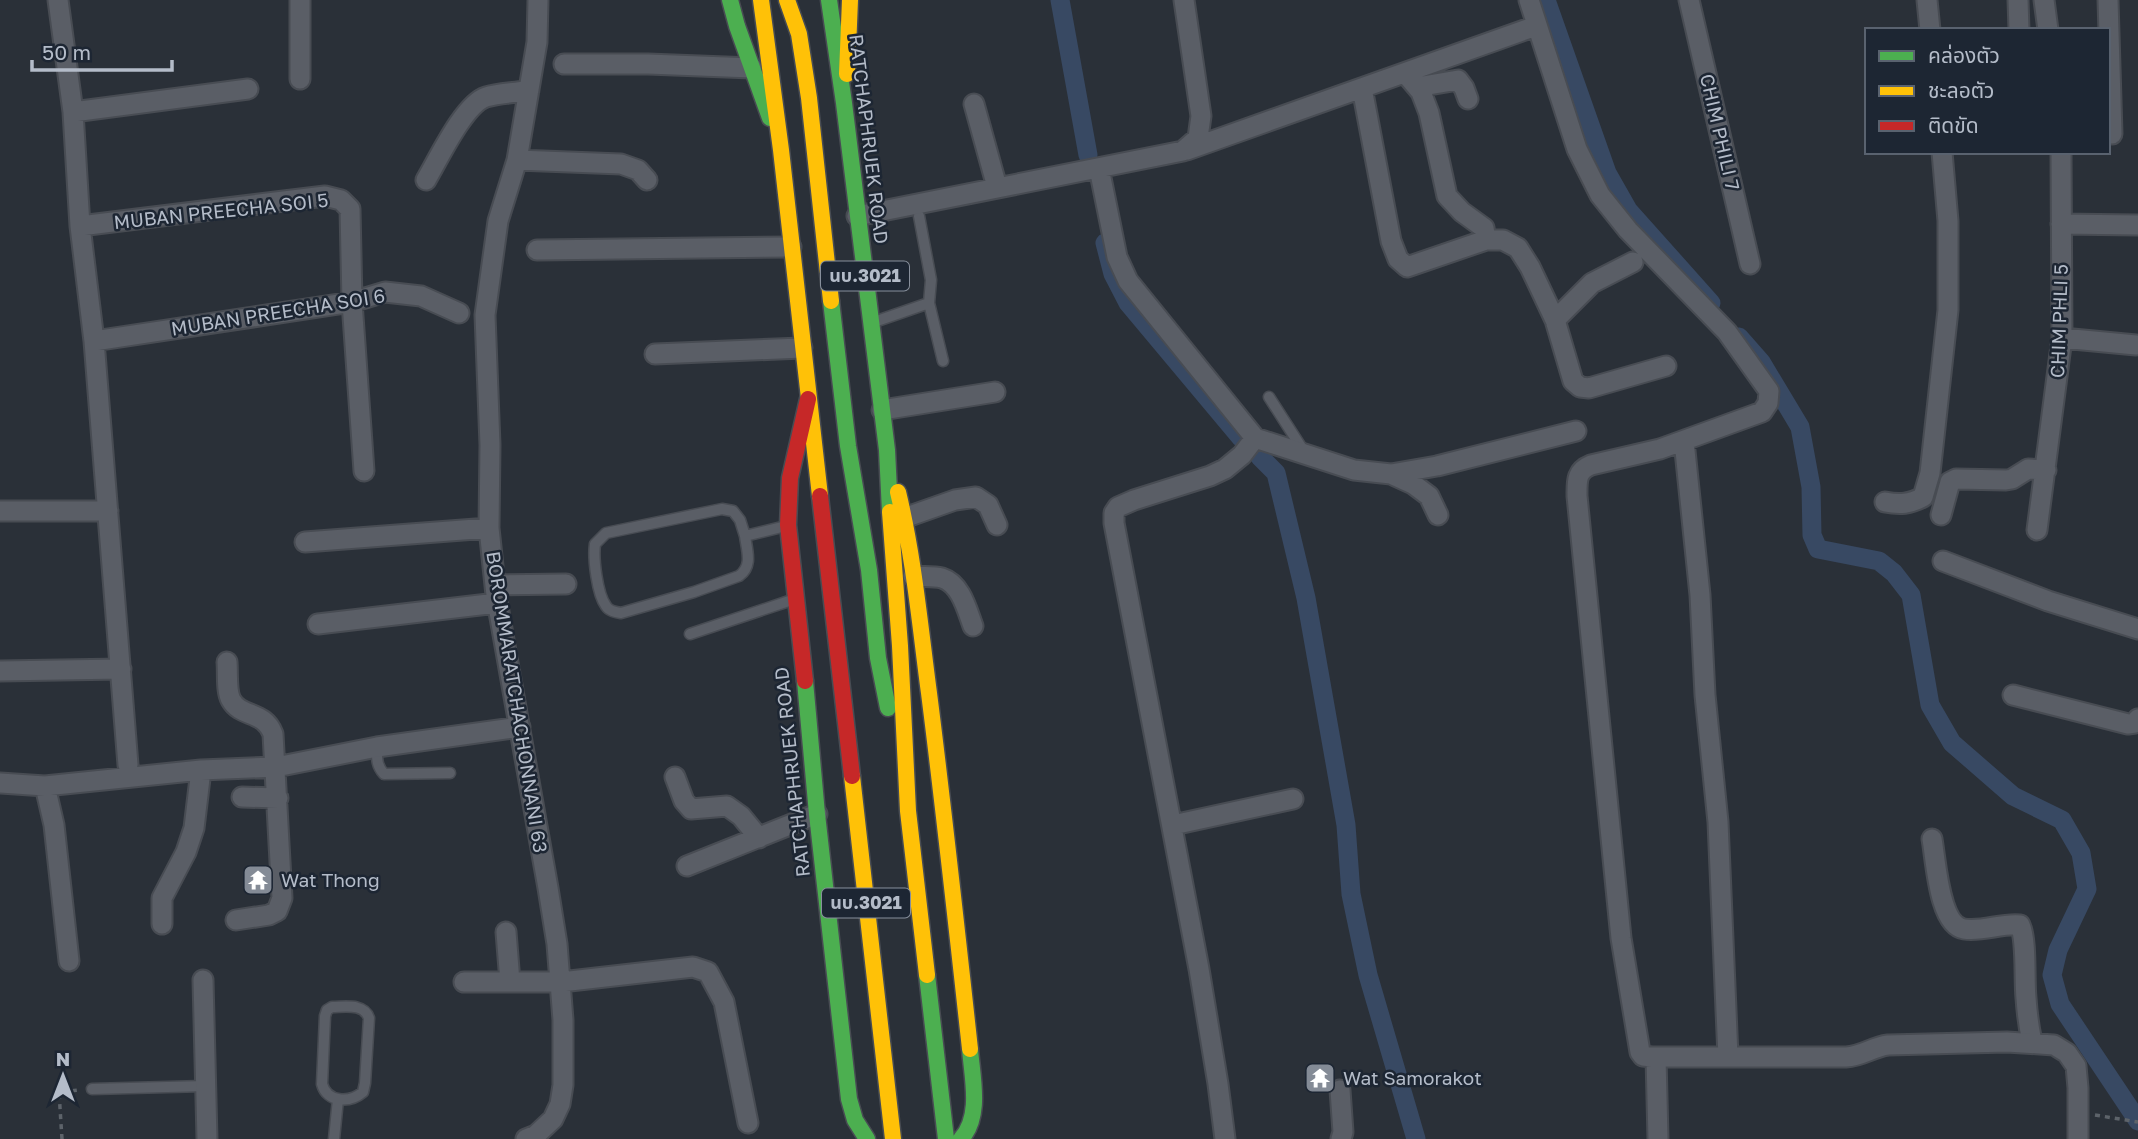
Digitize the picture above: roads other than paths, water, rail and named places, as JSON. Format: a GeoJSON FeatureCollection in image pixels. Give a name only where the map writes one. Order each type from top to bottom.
{"type":"FeatureCollection","features":[{"type":"Feature","properties":{"kind":"main road"},"geometry":{"type":"LineString","coordinates":[[730,0],[781,150]]}},
{"type":"Feature","properties":{"kind":"main road","name":"RATCHAPHRUEK ROAD"},"geometry":{"type":"LineString","coordinates":[[761,0],[781,150],[893,1139]]}},
{"type":"Feature","properties":{"kind":"main road"},"geometry":{"type":"LineString","coordinates":[[787,0],[799,34],[809,98],[848,446],[869,570],[878,658],[908,811]]}},
{"type":"Feature","properties":{"kind":"main road","name":"RATCHAPHRUEK ROAD"},"geometry":{"type":"LineString","coordinates":[[830,0],[887,450],[908,811],[946,1139]]}},
{"type":"Feature","properties":{"kind":"main road"},"geometry":{"type":"LineString","coordinates":[[844,103],[850,0]]}},
{"type":"Feature","properties":{"kind":"main road","name":"RATCHAPHRUEK ROAD"},"geometry":{"type":"LineString","coordinates":[[808,399],[790,478],[788,525],[849,1099],[853,1117],[867,1139]]}},
{"type":"Feature","properties":{"kind":"main road","name":"RATCHAPHRUEK ROAD"},"geometry":{"type":"LineString","coordinates":[[887,450],[904,517],[913,576],[954,902],[974,1092],[972,1118],[966,1135],[961,1139]]}},
{"type":"Feature","properties":{"kind":"street"},"geometry":{"type":"LineString","coordinates":[[58,0],[74,112],[80,226],[94,341],[128,765]]}},
{"type":"Feature","properties":{"kind":"street"},"geometry":{"type":"LineString","coordinates":[[300,0],[300,79]]}},
{"type":"Feature","properties":{"kind":"street","name":"BOROMMARATCHACHONNANI 63"},"geometry":{"type":"LineString","coordinates":[[526,1139],[537,1135],[553,1119],[560,1104],[563,1085],[563,1020],[561,982],[548,888],[496,594],[489,528],[490,445],[485,316],[498,221],[517,160],[529,90],[537,42],[538,0]]}},
{"type":"Feature","properties":{"kind":"street"},"geometry":{"type":"LineString","coordinates":[[1183,151],[1198,138],[1201,116],[1184,0]]}},
{"type":"Feature","properties":{"kind":"street"},"geometry":{"type":"LineString","coordinates":[[1529,0],[1577,149],[1600,195],[1628,230],[1727,332],[1769,391],[1768,403],[1762,412],[1660,449],[1591,465],[1583,468],[1577,476],[1578,509],[1621,938],[1640,1052],[1643,1056],[1657,1057],[1846,1057],[1861,1056],[1878,1046],[1888,1045],[2032,1042],[2054,1045],[2067,1053],[2076,1066],[2078,1139]]}},
{"type":"Feature","properties":{"kind":"street","name":"CHIM PHILI 7"},"geometry":{"type":"LineString","coordinates":[[1689,0],[1750,264]]}},
{"type":"Feature","properties":{"kind":"street"},"geometry":{"type":"LineString","coordinates":[[1927,0],[1930,28]]}},
{"type":"Feature","properties":{"kind":"street"},"geometry":{"type":"LineString","coordinates":[[2018,0],[2020,28]]}},
{"type":"Feature","properties":{"kind":"street"},"geometry":{"type":"LineString","coordinates":[[2044,0],[2048,28]]}},
{"type":"Feature","properties":{"kind":"street"},"geometry":{"type":"LineString","coordinates":[[2108,0],[2109,28]]}},
{"type":"Feature","properties":{"kind":"street"},"geometry":{"type":"LineString","coordinates":[[1411,80],[1536,26]]}},
{"type":"Feature","properties":{"kind":"street"},"geometry":{"type":"LineString","coordinates":[[564,64],[752,68]]}},
{"type":"Feature","properties":{"kind":"street"},"geometry":{"type":"LineString","coordinates":[[2110,67],[2112,134]]}},
{"type":"Feature","properties":{"kind":"street"},"geometry":{"type":"LineString","coordinates":[[1411,80],[1421,92],[1429,113],[1447,196],[1462,212],[1484,228],[1486,240]]}},
{"type":"Feature","properties":{"kind":"street"},"geometry":{"type":"LineString","coordinates":[[857,216],[1183,151],[1363,88],[1411,80],[1458,80],[1468,99]]}},
{"type":"Feature","properties":{"kind":"street"},"geometry":{"type":"LineString","coordinates":[[1363,88],[1391,241],[1398,260],[1407,268],[1486,240],[1503,240],[1518,248],[1530,268],[1555,320],[1573,381],[1580,387],[1589,388],[1665,366]]}},
{"type":"Feature","properties":{"kind":"street"},"geometry":{"type":"LineString","coordinates":[[74,112],[248,89]]}},
{"type":"Feature","properties":{"kind":"street"},"geometry":{"type":"LineString","coordinates":[[426,180],[460,122],[484,97],[529,90]]}},
{"type":"Feature","properties":{"kind":"street"},"geometry":{"type":"LineString","coordinates":[[974,104],[997,187]]}},
{"type":"Feature","properties":{"kind":"street"},"geometry":{"type":"LineString","coordinates":[[1885,502],[1911,503],[1923,497],[1930,473],[1948,310],[1948,221],[1942,154]]}},
{"type":"Feature","properties":{"kind":"street","name":"CHIM PHLI 5"},"geometry":{"type":"LineString","coordinates":[[2037,530],[2062,338],[2060,154]]}},
{"type":"Feature","properties":{"kind":"street"},"geometry":{"type":"LineString","coordinates":[[517,160],[621,164],[638,170],[647,180]]}},
{"type":"Feature","properties":{"kind":"street"},"geometry":{"type":"LineString","coordinates":[[1099,169],[1117,257],[1128,281],[1255,438],[1354,470],[1391,474],[1437,466],[1576,431]]}},
{"type":"Feature","properties":{"kind":"street","name":"MUBAN PREECHA SOI 5"},"geometry":{"type":"LineString","coordinates":[[80,226],[325,196],[341,200],[351,209],[352,302],[364,471]]}},
{"type":"Feature","properties":{"kind":"street"},"geometry":{"type":"LineString","coordinates":[[2062,225],[2138,225]]}},
{"type":"Feature","properties":{"kind":"street"},"geometry":{"type":"LineString","coordinates":[[537,250],[791,247]]}},
{"type":"Feature","properties":{"kind":"street"},"geometry":{"type":"LineString","coordinates":[[1555,320],[1592,283],[1633,262]]}},
{"type":"Feature","properties":{"kind":"street","name":"MUBAN PREECHA SOI 6"},"geometry":{"type":"LineString","coordinates":[[94,341],[352,302],[385,292],[421,296],[459,313]]}},
{"type":"Feature","properties":{"kind":"street"},"geometry":{"type":"LineString","coordinates":[[2062,338],[2136,345]]}},
{"type":"Feature","properties":{"kind":"street"},"geometry":{"type":"LineString","coordinates":[[655,354],[802,348]]}},
{"type":"Feature","properties":{"kind":"street"},"geometry":{"type":"LineString","coordinates":[[882,410],[995,392]]}},
{"type":"Feature","properties":{"kind":"street"},"geometry":{"type":"LineString","coordinates":[[1225,1139],[1173,825],[1116,536],[1114,513],[1118,507],[1134,500],[1225,469],[1242,455],[1255,438]]}},
{"type":"Feature","properties":{"kind":"street"},"geometry":{"type":"LineString","coordinates":[[1684,441],[1700,595],[1705,695],[1718,822],[1728,1057]]}},
{"type":"Feature","properties":{"kind":"street"},"geometry":{"type":"LineString","coordinates":[[1941,515],[1950,482],[1953,480],[2012,480],[2028,469],[2046,470]]}},
{"type":"Feature","properties":{"kind":"street"},"geometry":{"type":"LineString","coordinates":[[1391,474],[1413,484],[1429,496],[1438,515]]}},
{"type":"Feature","properties":{"kind":"street"},"geometry":{"type":"LineString","coordinates":[[904,517],[955,500],[976,497],[988,505],[997,525]]}},
{"type":"Feature","properties":{"kind":"street"},"geometry":{"type":"LineString","coordinates":[[0,511],[108,511]]}},
{"type":"Feature","properties":{"kind":"street"},"geometry":{"type":"LineString","coordinates":[[304,542],[489,528]]}},
{"type":"Feature","properties":{"kind":"street"},"geometry":{"type":"LineString","coordinates":[[1943,561],[2048,601],[2138,629]]}},
{"type":"Feature","properties":{"kind":"street"},"geometry":{"type":"LineString","coordinates":[[913,576],[942,578],[952,584],[961,597],[973,626]]}},
{"type":"Feature","properties":{"kind":"street"},"geometry":{"type":"LineString","coordinates":[[318,624],[566,584]]}},
{"type":"Feature","properties":{"kind":"street"},"geometry":{"type":"LineString","coordinates":[[227,662],[230,698],[234,704],[270,725],[273,734],[282,898],[277,911],[269,915],[236,920]]}},
{"type":"Feature","properties":{"kind":"street"},"geometry":{"type":"LineString","coordinates":[[0,671],[121,669]]}},
{"type":"Feature","properties":{"kind":"street"},"geometry":{"type":"LineString","coordinates":[[2013,695],[2128,724],[2135,723],[2138,719]]}},
{"type":"Feature","properties":{"kind":"street"},"geometry":{"type":"LineString","coordinates":[[0,783],[45,786],[201,770],[276,767],[377,747],[520,727]]}},
{"type":"Feature","properties":{"kind":"street"},"geometry":{"type":"LineString","coordinates":[[162,924],[162,898],[186,852],[194,828],[201,770]]}},
{"type":"Feature","properties":{"kind":"street"},"geometry":{"type":"LineString","coordinates":[[675,777],[684,801],[691,809],[727,806],[741,816],[759,838]]}},
{"type":"Feature","properties":{"kind":"street"},"geometry":{"type":"LineString","coordinates":[[45,786],[54,825],[69,961]]}},
{"type":"Feature","properties":{"kind":"street"},"geometry":{"type":"LineString","coordinates":[[242,797],[278,798]]}},
{"type":"Feature","properties":{"kind":"street"},"geometry":{"type":"LineString","coordinates":[[1173,825],[1293,799]]}},
{"type":"Feature","properties":{"kind":"street"},"geometry":{"type":"LineString","coordinates":[[687,866],[817,814]]}},
{"type":"Feature","properties":{"kind":"street"},"geometry":{"type":"LineString","coordinates":[[1932,839],[1944,906],[1955,925],[1972,929],[2012,924],[2020,925],[2023,931],[2026,1001],[2032,1042]]}},
{"type":"Feature","properties":{"kind":"street"},"geometry":{"type":"LineString","coordinates":[[506,932],[510,982]]}},
{"type":"Feature","properties":{"kind":"street"},"geometry":{"type":"LineString","coordinates":[[464,982],[561,982],[694,967],[708,972],[724,1002],[748,1123]]}},
{"type":"Feature","properties":{"kind":"street"},"geometry":{"type":"LineString","coordinates":[[203,981],[206,1139]]}},
{"type":"Feature","properties":{"kind":"street"},"geometry":{"type":"LineString","coordinates":[[1657,1057],[1658,1139]]}},
{"type":"Feature","properties":{"kind":"street"},"geometry":{"type":"LineString","coordinates":[[1339,1090],[1343,1132],[1341,1139]]}},
{"type":"Feature","properties":{"kind":"lane"},"geometry":{"type":"LineString","coordinates":[[919,216],[931,280],[929,303],[943,361]]}},
{"type":"Feature","properties":{"kind":"lane"},"geometry":{"type":"LineString","coordinates":[[870,323],[929,303]]}},
{"type":"Feature","properties":{"kind":"lane"},"geometry":{"type":"LineString","coordinates":[[1269,397],[1305,454]]}},
{"type":"Feature","properties":{"kind":"lane"},"geometry":{"type":"LineString","coordinates":[[722,509],[733,511],[746,536],[749,564],[746,571],[739,576],[621,613],[606,606],[600,592],[594,551],[598,538],[606,533],[722,509]]}},
{"type":"Feature","properties":{"kind":"lane"},"geometry":{"type":"LineString","coordinates":[[746,536],[788,525]]}},
{"type":"Feature","properties":{"kind":"lane"},"geometry":{"type":"LineString","coordinates":[[690,634],[795,599]]}},
{"type":"Feature","properties":{"kind":"lane"},"geometry":{"type":"LineString","coordinates":[[377,747],[376,761],[384,774],[450,773]]}},
{"type":"Feature","properties":{"kind":"lane"},"geometry":{"type":"LineString","coordinates":[[332,1007],[362,1008],[369,1018],[363,1091],[358,1096],[338,1099],[324,1091],[322,1084],[325,1016],[327,1010],[332,1007]]}},
{"type":"Feature","properties":{"kind":"lane"},"geometry":{"type":"LineString","coordinates":[[92,1089],[205,1086]]}},
{"type":"Feature","properties":{"kind":"lane"},"geometry":{"type":"LineString","coordinates":[[334,1139],[338,1099]]}},
{"type":"Feature","properties":{"kind":"waterway"},"geometry":{"type":"LineString","coordinates":[[1060,0],[1088,155]]}},
{"type":"Feature","properties":{"kind":"waterway"},"geometry":{"type":"LineString","coordinates":[[1546,0],[1607,173],[1628,210],[1711,303]]}},
{"type":"Feature","properties":{"kind":"waterway"},"geometry":{"type":"LineString","coordinates":[[1105,243],[1113,274],[1128,303],[1241,438]]}},
{"type":"Feature","properties":{"kind":"waterway"},"geometry":{"type":"LineString","coordinates":[[1739,337],[1761,362],[1800,427],[1811,487],[1812,535],[1818,549],[1879,561],[1894,573],[1911,595],[1930,705],[1952,743],[2013,796],[2062,820],[2081,853],[2087,889],[2058,950],[2052,975],[2060,1004],[2138,1121]]}},
{"type":"Feature","properties":{"kind":"waterway"},"geometry":{"type":"LineString","coordinates":[[1260,457],[1276,473],[1306,598],[1346,825],[1351,894],[1368,975],[1416,1139]]}},
{"type":"Feature","properties":{"kind":"place","name":"Wat Thong"},"geometry":{"type":"Point","coordinates":[258,880]}},
{"type":"Feature","properties":{"kind":"place","name":"Wat Samorakot"},"geometry":{"type":"Point","coordinates":[1320,1078]}}]}
